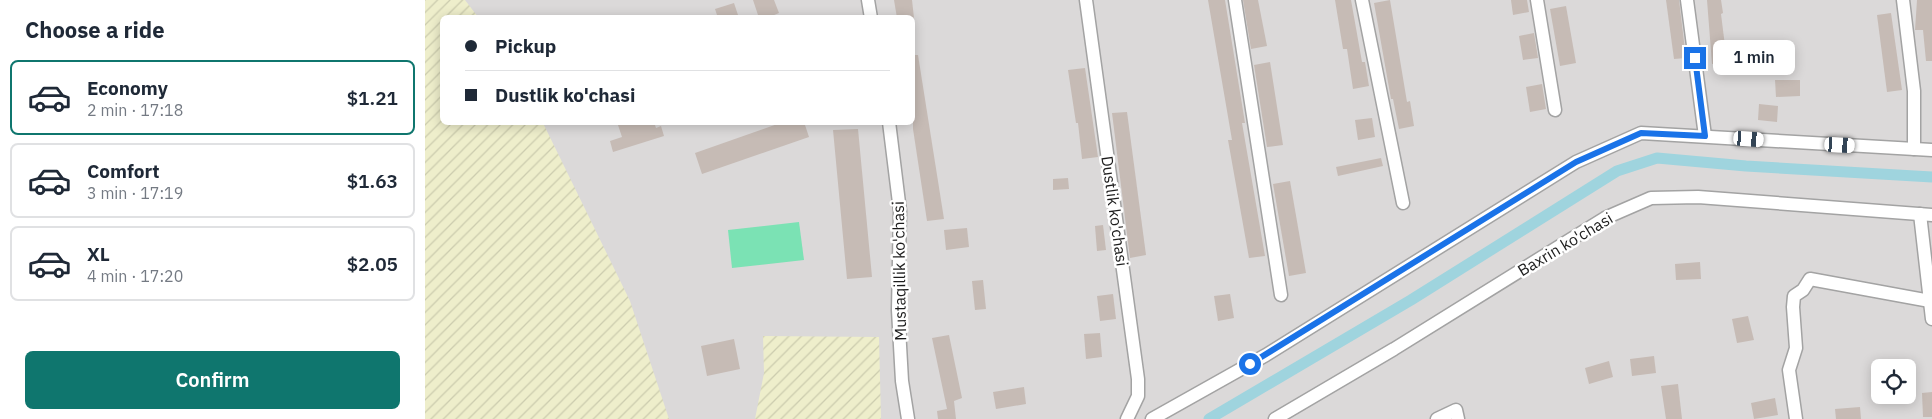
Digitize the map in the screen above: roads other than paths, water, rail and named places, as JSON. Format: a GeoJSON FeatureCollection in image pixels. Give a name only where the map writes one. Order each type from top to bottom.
{"type":"FeatureCollection","features":[{"type":"Feature","properties":{"kind":"street"},"geometry":{"type":"LineString","coordinates":[[868,0],[870,15]]}},
{"type":"Feature","properties":{"kind":"street","name":"Dustlik ko'chasi"},"geometry":{"type":"LineString","coordinates":[[1085,0],[1138,378],[1138,396],[1127,419]]}},
{"type":"Feature","properties":{"kind":"street"},"geometry":{"type":"LineString","coordinates":[[1235,0],[1281,295]]}},
{"type":"Feature","properties":{"kind":"street"},"geometry":{"type":"LineString","coordinates":[[1363,0],[1403,203]]}},
{"type":"Feature","properties":{"kind":"street"},"geometry":{"type":"LineString","coordinates":[[1537,0],[1555,110]]}},
{"type":"Feature","properties":{"kind":"street"},"geometry":{"type":"LineString","coordinates":[[1687,0],[1705,136]]}},
{"type":"Feature","properties":{"kind":"street"},"geometry":{"type":"LineString","coordinates":[[1903,0],[1914,91],[1914,148]]}},
{"type":"Feature","properties":{"kind":"street","name":"Mustaqillik ko'chasi"},"geometry":{"type":"LineString","coordinates":[[889,125],[900,211],[898,310],[902,381],[908,419]]}},
{"type":"Feature","properties":{"kind":"street"},"geometry":{"type":"LineString","coordinates":[[1152,419],[1266,354],[1576,162],[1641,133],[1932,150]]}},
{"type":"Feature","properties":{"kind":"street","name":"Baxrin ko'chasi"},"geometry":{"type":"LineString","coordinates":[[1275,419],[1395,349],[1605,218],[1651,198],[1697,197],[1926,215],[1932,319]]}},
{"type":"Feature","properties":{"kind":"street"},"geometry":{"type":"LineString","coordinates":[[1796,419],[1789,370],[1796,348],[1794,296],[1803,290],[1810,279],[1930,301]]}},
{"type":"Feature","properties":{"kind":"street"},"geometry":{"type":"LineString","coordinates":[[1437,419],[1456,410],[1458,419]]}},
{"type":"Feature","properties":{"kind":"waterway"},"geometry":{"type":"LineString","coordinates":[[1209,419],[1411,300],[1617,171],[1657,158],[1746,166],[1932,177]]}}]}
